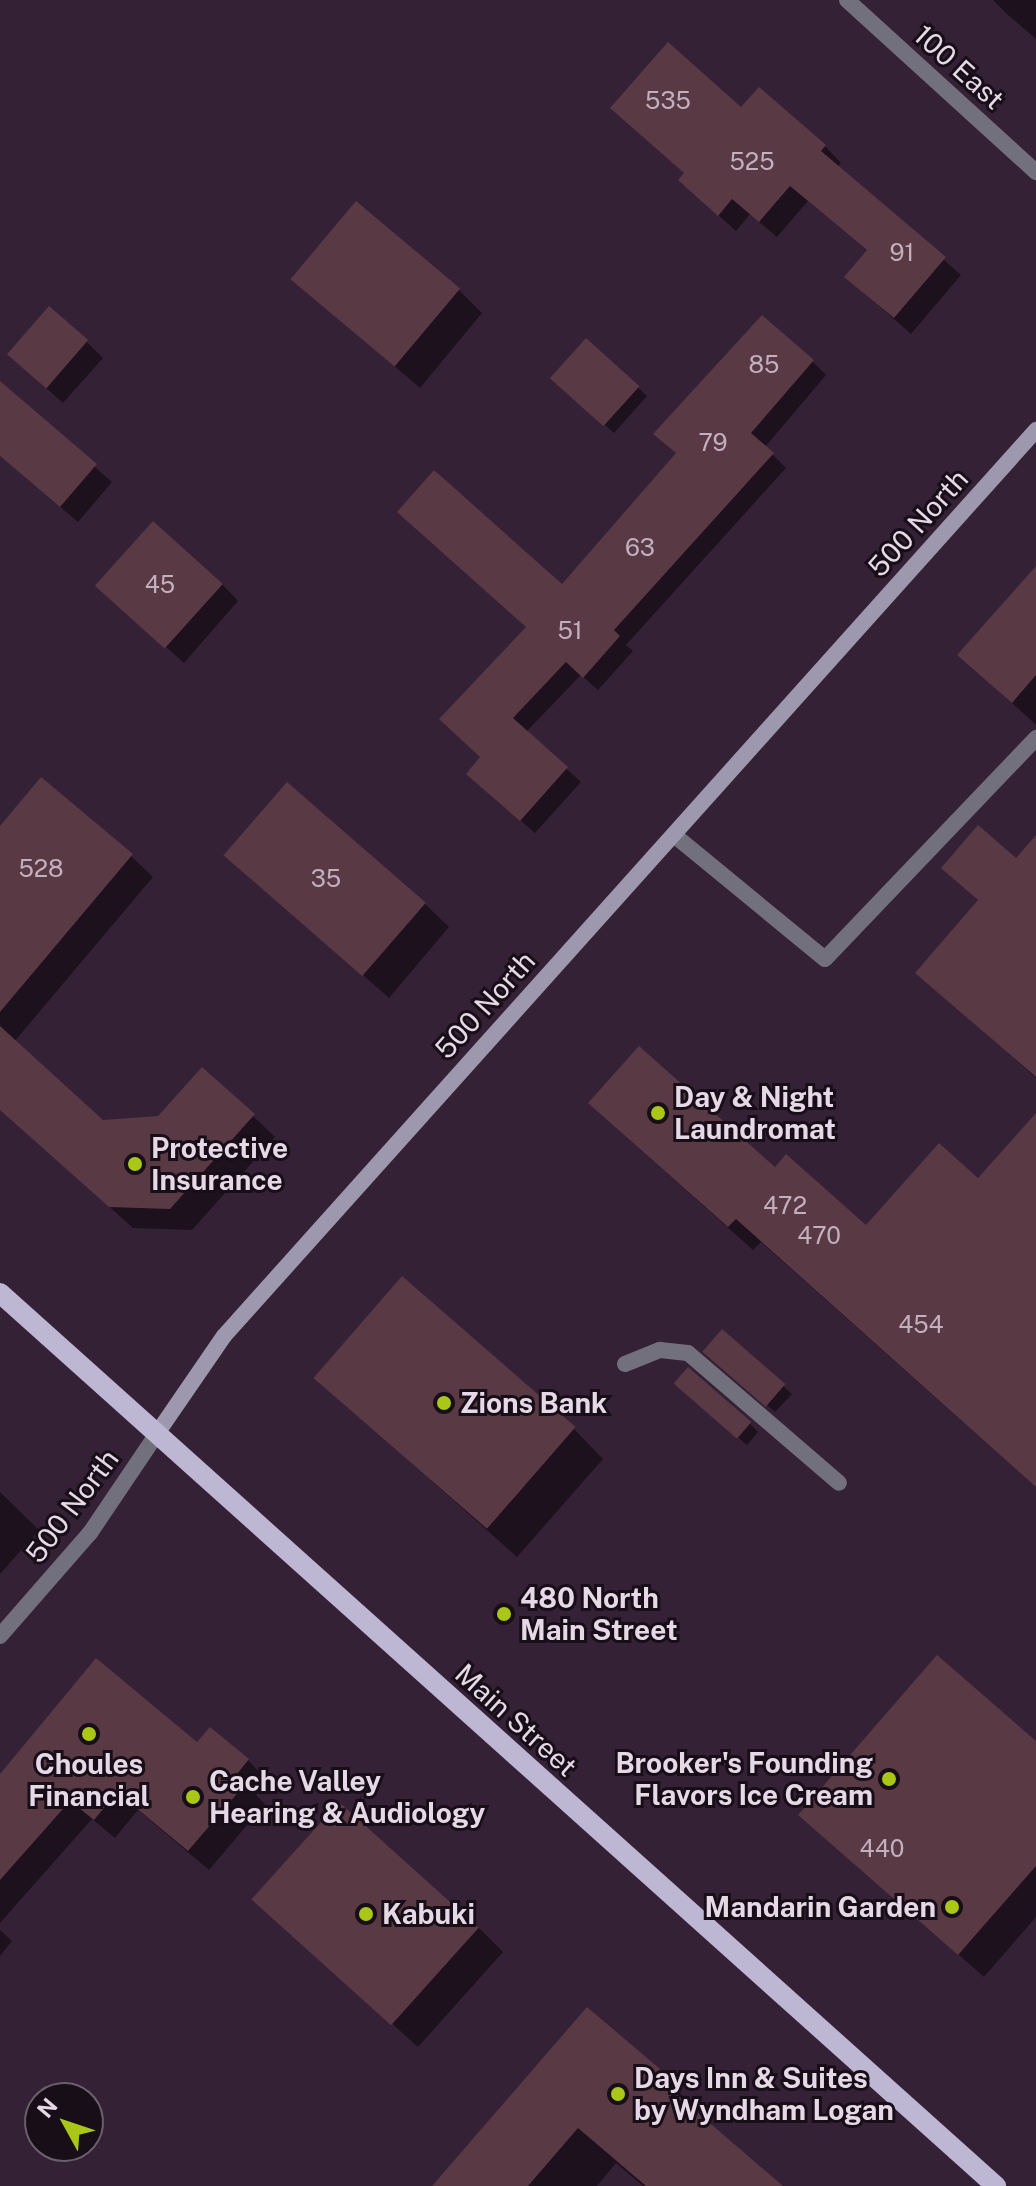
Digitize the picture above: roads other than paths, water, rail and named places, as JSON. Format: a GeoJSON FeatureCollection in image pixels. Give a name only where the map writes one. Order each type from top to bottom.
{"type":"FeatureCollection","features":[{"type":"Feature","properties":{"kind":"main road","name":"Main Street"},"geometry":{"type":"LineString","coordinates":[[0,1293],[996,2186]]}},
{"type":"Feature","properties":{"kind":"street","name":"100 East"},"geometry":{"type":"LineString","coordinates":[[847,0],[1036,172]]}},
{"type":"Feature","properties":{"kind":"street","name":"500 North"},"geometry":{"type":"LineString","coordinates":[[0,1636],[90,1533],[224,1336],[1036,430]]}},
{"type":"Feature","properties":{"kind":"street"},"geometry":{"type":"LineString","coordinates":[[674,835],[825,959],[1036,738]]}},
{"type":"Feature","properties":{"kind":"street"},"geometry":{"type":"LineString","coordinates":[[625,1364],[660,1350],[688,1353],[839,1483]]}},
{"type":"Feature","properties":{"kind":"place","name":"Day & Night Laundromat"},"geometry":{"type":"Point","coordinates":[658,1113]}},
{"type":"Feature","properties":{"kind":"place","name":"Protective Insurance"},"geometry":{"type":"Point","coordinates":[135,1164]}},
{"type":"Feature","properties":{"kind":"place","name":"Zions Bank"},"geometry":{"type":"Point","coordinates":[444,1403]}},
{"type":"Feature","properties":{"kind":"place","name":"480 North Main Street"},"geometry":{"type":"Point","coordinates":[504,1614]}},
{"type":"Feature","properties":{"kind":"place","name":"Choules Financial"},"geometry":{"type":"Point","coordinates":[89,1734]}},
{"type":"Feature","properties":{"kind":"place","name":"Brooker's Founding Flavors Ice Cream"},"geometry":{"type":"Point","coordinates":[889,1779]}},
{"type":"Feature","properties":{"kind":"place","name":"Cache Valley Hearing & Audiology"},"geometry":{"type":"Point","coordinates":[193,1797]}},
{"type":"Feature","properties":{"kind":"place","name":"Mandarin Garden"},"geometry":{"type":"Point","coordinates":[952,1907]}},
{"type":"Feature","properties":{"kind":"place","name":"Kabuki"},"geometry":{"type":"Point","coordinates":[366,1914]}},
{"type":"Feature","properties":{"kind":"place","name":"Days Inn & Suites by Wyndham Logan"},"geometry":{"type":"Point","coordinates":[618,2094]}}]}
